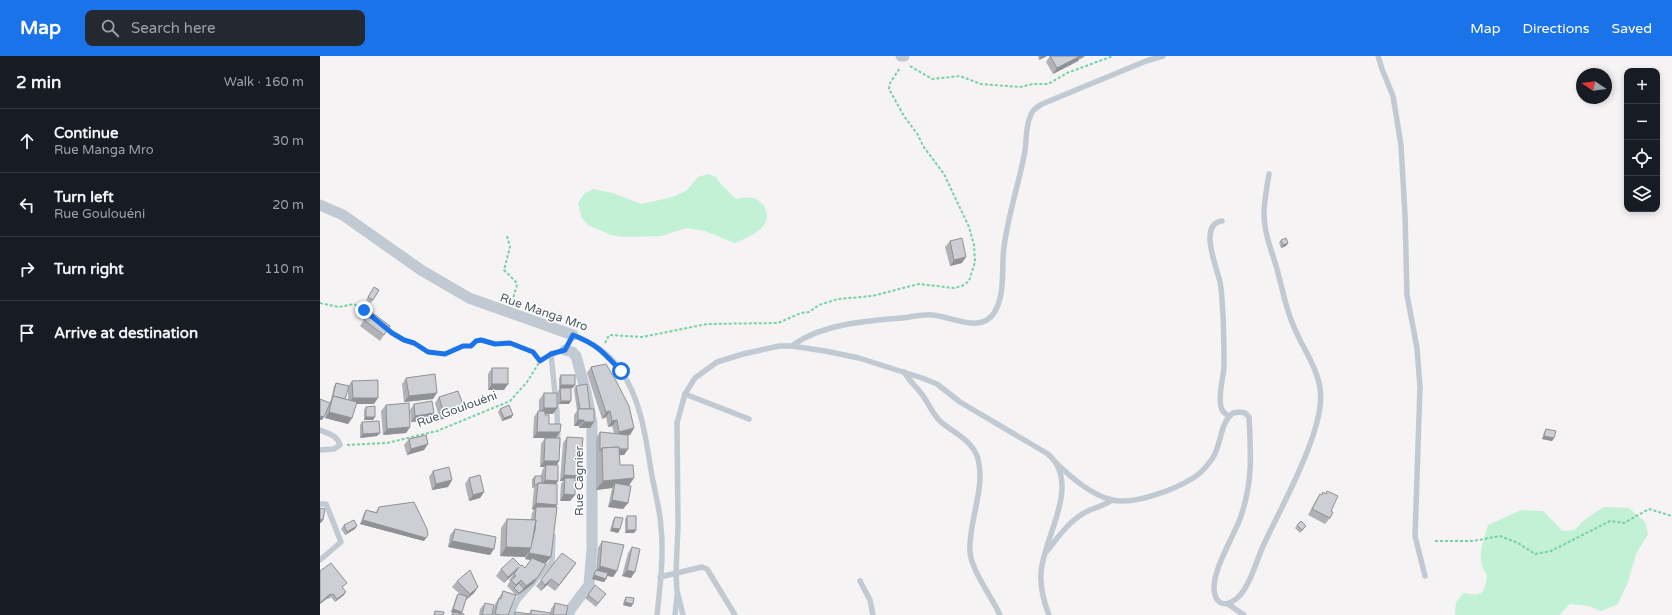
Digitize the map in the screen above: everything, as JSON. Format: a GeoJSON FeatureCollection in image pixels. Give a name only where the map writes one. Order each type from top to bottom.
{"type":"FeatureCollection","features":[{"type":"Feature","properties":{"kind":"street","name":"Rue Manga Mro"},"geometry":{"type":"LineString","coordinates":[[320,205],[343,215],[420,270],[469,298],[573,335]]}},
{"type":"Feature","properties":{"kind":"street","name":"Rue Cagnier"},"geometry":{"type":"LineString","coordinates":[[565,350],[572,352],[576,356],[586,392],[592,423],[593,485],[592,548],[589,585],[570,610],[569,615]]}},
{"type":"Feature","properties":{"kind":"lane"},"geometry":{"type":"LineString","coordinates":[[792,346],[799,341],[832,328],[856,323],[932,314],[973,323],[987,320],[994,314],[1001,294],[1004,248],[1012,200],[1025,154],[1029,118],[1033,110],[1042,104],[1146,61],[1163,56]]}},
{"type":"Feature","properties":{"kind":"lane"},"geometry":{"type":"LineString","coordinates":[[1378,56],[1393,96],[1401,146],[1405,215],[1407,295],[1417,348],[1420,387],[1415,536],[1425,576]]}},
{"type":"Feature","properties":{"kind":"lane"},"geometry":{"type":"LineString","coordinates":[[1228,604],[1242,593],[1249,582],[1264,543],[1313,438],[1320,411],[1321,389],[1315,371],[1293,326],[1284,302],[1278,273],[1269,244],[1264,212],[1269,174]]}},
{"type":"Feature","properties":{"kind":"lane"},"geometry":{"type":"LineString","coordinates":[[1222,220],[1217,221],[1213,225],[1210,237],[1211,250],[1220,283],[1222,300],[1224,367],[1221,407],[1224,413],[1229,416]]}},
{"type":"Feature","properties":{"kind":"lane","name":"Rue Manga Mro"},"geometry":{"type":"LineString","coordinates":[[573,335],[592,343],[601,350],[621,371],[633,392],[642,422],[661,528],[660,577],[657,615]]}},
{"type":"Feature","properties":{"kind":"lane"},"geometry":{"type":"LineString","coordinates":[[675,615],[678,525],[677,423],[685,394],[695,378],[717,362],[743,354],[779,346],[792,346],[859,358],[937,384],[960,402],[989,420],[1036,445],[1048,454],[1069,475],[1092,491],[1112,500],[1130,500],[1152,495],[1176,487],[1193,479],[1202,472],[1213,458],[1229,416],[1233,413],[1240,412],[1249,417],[1251,473],[1247,495],[1240,519],[1215,577],[1215,598],[1218,602],[1228,604],[1244,615]]}},
{"type":"Feature","properties":{"kind":"lane"},"geometry":{"type":"LineString","coordinates":[[551,354],[558,449]]}},
{"type":"Feature","properties":{"kind":"lane"},"geometry":{"type":"LineString","coordinates":[[904,372],[939,419],[950,430],[972,446],[978,458],[980,475],[972,527],[970,553],[979,578],[992,598],[1000,615]]}},
{"type":"Feature","properties":{"kind":"lane"},"geometry":{"type":"LineString","coordinates":[[685,394],[749,419]]}},
{"type":"Feature","properties":{"kind":"lane"},"geometry":{"type":"LineString","coordinates":[[320,430],[333,435],[338,440],[340,445],[334,449],[320,450]]}},
{"type":"Feature","properties":{"kind":"lane"},"geometry":{"type":"LineString","coordinates":[[1049,615],[1042,589],[1041,572],[1060,502],[1062,485],[1056,463]]}},
{"type":"Feature","properties":{"kind":"lane"},"geometry":{"type":"LineString","coordinates":[[1046,553],[1068,526],[1089,510],[1103,506],[1112,500]]}},
{"type":"Feature","properties":{"kind":"lane"},"geometry":{"type":"LineString","coordinates":[[320,504],[326,504],[341,542],[320,560]]}},
{"type":"Feature","properties":{"kind":"lane"},"geometry":{"type":"LineString","coordinates":[[511,615],[518,600],[552,562],[553,532]]}},
{"type":"Feature","properties":{"kind":"lane"},"geometry":{"type":"LineString","coordinates":[[660,577],[702,566],[707,569],[735,615]]}},
{"type":"Feature","properties":{"kind":"lane"},"geometry":{"type":"LineString","coordinates":[[860,581],[870,600],[874,615]]}},
{"type":"Feature","properties":{"kind":"lane"},"geometry":{"type":"LineString","coordinates":[[677,591],[683,615]]}},
{"type":"Feature","properties":{"kind":"path"},"geometry":{"type":"LineString","coordinates":[[601,350],[609,335],[642,337],[707,324],[778,323],[801,313],[809,312],[819,305],[838,299],[872,296],[919,284],[954,288],[962,286],[969,281],[975,262],[974,244],[969,227],[944,174],[923,146],[918,135],[904,116],[889,89],[890,83],[903,57],[932,79],[960,76],[980,84],[1020,88],[1033,84],[1048,84],[1066,73],[1113,56]]}},
{"type":"Feature","properties":{"kind":"path"},"geometry":{"type":"LineString","coordinates":[[507,236],[510,247],[504,270],[516,282],[517,285],[513,295],[510,313]]}},
{"type":"Feature","properties":{"kind":"path"},"geometry":{"type":"LineString","coordinates":[[320,303],[339,307],[354,304],[372,316]]}},
{"type":"Feature","properties":{"kind":"path"},"geometry":{"type":"LineString","coordinates":[[386,328],[404,340],[414,343],[428,352],[448,354],[463,346],[471,346],[476,341],[481,340],[495,344],[513,344],[533,352],[540,361]]}},
{"type":"Feature","properties":{"kind":"path","name":"Rue Goulouéni"},"geometry":{"type":"LineString","coordinates":[[340,445],[387,443],[437,431],[510,401],[527,382],[540,361],[551,354]]}},
{"type":"Feature","properties":{"kind":"path"},"geometry":{"type":"LineString","coordinates":[[1435,540],[1474,541],[1500,536],[1518,543],[1535,554],[1551,551],[1610,521],[1624,523],[1649,510],[1672,516]]}},
{"type":"Feature","properties":{"kind":"green space"},"geometry":{"type":"Polygon","coordinates":[[[708,174],[716,177],[736,199],[752,198],[762,203],[766,210],[767,218],[766,222],[760,229],[752,235],[735,243],[705,231],[686,228],[661,236],[624,237],[611,235],[588,225],[582,218],[578,203],[585,193],[593,189],[613,193],[641,204],[673,197],[687,190],[698,177],[708,174]]]}},
{"type":"Feature","properties":{"kind":"green space"},"geometry":{"type":"Polygon","coordinates":[[[1604,507],[1629,508],[1645,522],[1648,534],[1636,554],[1628,582],[1618,604],[1601,611],[1588,606],[1570,604],[1559,615],[1455,615],[1456,602],[1464,593],[1479,594],[1484,590],[1487,575],[1481,563],[1481,551],[1488,525],[1521,510],[1543,511],[1563,531],[1575,530],[1583,521],[1604,507]]]}},
{"type":"Feature","properties":{"kind":"building"},"geometry":{"type":"Polygon","coordinates":[[[1050,56],[1080,56],[1057,68],[1050,56]]]}},
{"type":"Feature","properties":{"kind":"building"},"geometry":{"type":"Polygon","coordinates":[[[962,238],[966,257],[954,260],[950,241],[962,238]]]}},
{"type":"Feature","properties":{"kind":"building"},"geometry":{"type":"Polygon","coordinates":[[[1286,238],[1288,243],[1283,245],[1281,240],[1286,238]]]}},
{"type":"Feature","properties":{"kind":"building"},"geometry":{"type":"Polygon","coordinates":[[[374,287],[379,290],[373,300],[368,297],[374,287]]]}},
{"type":"Feature","properties":{"kind":"building"},"geometry":{"type":"Polygon","coordinates":[[[370,311],[390,326],[384,335],[364,320],[370,311]]]}},
{"type":"Feature","properties":{"kind":"building"},"geometry":{"type":"Polygon","coordinates":[[[606,364],[629,406],[634,428],[619,432],[617,420],[612,421],[610,411],[606,412],[591,367],[606,364]]]}},
{"type":"Feature","properties":{"kind":"building"},"geometry":{"type":"Polygon","coordinates":[[[492,368],[508,368],[508,384],[492,384],[492,368]]]}},
{"type":"Feature","properties":{"kind":"building"},"geometry":{"type":"Polygon","coordinates":[[[435,374],[437,393],[409,396],[406,378],[435,374]]]}},
{"type":"Feature","properties":{"kind":"building"},"geometry":{"type":"Polygon","coordinates":[[[561,375],[575,375],[575,385],[561,385],[561,375]]]}},
{"type":"Feature","properties":{"kind":"building"},"geometry":{"type":"Polygon","coordinates":[[[378,380],[378,398],[353,398],[352,381],[378,380]]]}},
{"type":"Feature","properties":{"kind":"building"},"geometry":{"type":"Polygon","coordinates":[[[336,383],[349,386],[345,399],[333,396],[336,383]]]}},
{"type":"Feature","properties":{"kind":"building"},"geometry":{"type":"Polygon","coordinates":[[[587,384],[590,409],[580,409],[576,386],[587,384]]]}},
{"type":"Feature","properties":{"kind":"building"},"geometry":{"type":"Polygon","coordinates":[[[560,388],[571,388],[571,401],[561,401],[560,388]]]}},
{"type":"Feature","properties":{"kind":"building"},"geometry":{"type":"Polygon","coordinates":[[[458,391],[464,407],[444,414],[439,397],[458,391]]]}},
{"type":"Feature","properties":{"kind":"building"},"geometry":{"type":"Polygon","coordinates":[[[544,393],[557,393],[557,408],[544,408],[544,393]]]}},
{"type":"Feature","properties":{"kind":"building"},"geometry":{"type":"Polygon","coordinates":[[[333,396],[357,402],[352,418],[329,412],[333,396]]]}},
{"type":"Feature","properties":{"kind":"building"},"geometry":{"type":"Polygon","coordinates":[[[320,399],[330,403],[324,417],[320,416],[320,399]]]}},
{"type":"Feature","properties":{"kind":"building"},"geometry":{"type":"Polygon","coordinates":[[[432,401],[434,413],[415,416],[414,404],[432,401]]]}},
{"type":"Feature","properties":{"kind":"building"},"geometry":{"type":"Polygon","coordinates":[[[409,403],[410,427],[387,429],[386,405],[409,403]]]}},
{"type":"Feature","properties":{"kind":"building"},"geometry":{"type":"Polygon","coordinates":[[[509,405],[513,415],[504,418],[500,409],[509,405]]]}},
{"type":"Feature","properties":{"kind":"building"},"geometry":{"type":"Polygon","coordinates":[[[375,406],[375,417],[366,417],[366,407],[375,406]]]}},
{"type":"Feature","properties":{"kind":"building"},"geometry":{"type":"Polygon","coordinates":[[[578,409],[594,409],[594,422],[584,422],[584,420],[578,420],[578,409]]]}},
{"type":"Feature","properties":{"kind":"building"},"geometry":{"type":"Polygon","coordinates":[[[538,411],[545,411],[545,415],[549,415],[549,424],[561,424],[560,432],[537,432],[538,411]]]}},
{"type":"Feature","properties":{"kind":"building"},"geometry":{"type":"Polygon","coordinates":[[[379,421],[380,433],[363,434],[362,422],[379,421]]]}},
{"type":"Feature","properties":{"kind":"building"},"geometry":{"type":"Polygon","coordinates":[[[1546,429],[1556,431],[1554,438],[1544,436],[1546,429]]]}},
{"type":"Feature","properties":{"kind":"building"},"geometry":{"type":"Polygon","coordinates":[[[600,432],[628,435],[628,449],[619,449],[619,447],[602,448],[600,451],[600,432]]]}},
{"type":"Feature","properties":{"kind":"building"},"geometry":{"type":"Polygon","coordinates":[[[426,435],[428,444],[411,449],[409,439],[426,435]]]}},
{"type":"Feature","properties":{"kind":"building"},"geometry":{"type":"Polygon","coordinates":[[[567,437],[583,438],[579,476],[564,475],[567,437]]]}},
{"type":"Feature","properties":{"kind":"building"},"geometry":{"type":"Polygon","coordinates":[[[545,438],[560,438],[559,461],[544,461],[545,438]]]}},
{"type":"Feature","properties":{"kind":"building"},"geometry":{"type":"Polygon","coordinates":[[[619,447],[620,465],[633,465],[634,478],[603,481],[602,448],[619,447]]]}},
{"type":"Feature","properties":{"kind":"building"},"geometry":{"type":"Polygon","coordinates":[[[546,465],[558,465],[558,481],[545,480],[546,465]]]}},
{"type":"Feature","properties":{"kind":"building"},"geometry":{"type":"Polygon","coordinates":[[[449,467],[452,480],[436,484],[433,471],[449,467]]]}},
{"type":"Feature","properties":{"kind":"building"},"geometry":{"type":"Polygon","coordinates":[[[480,475],[484,492],[473,495],[469,478],[480,475]]]}},
{"type":"Feature","properties":{"kind":"building"},"geometry":{"type":"Polygon","coordinates":[[[535,476],[542,476],[542,483],[534,485],[535,476]]]}},
{"type":"Feature","properties":{"kind":"building"},"geometry":{"type":"Polygon","coordinates":[[[565,478],[575,478],[575,495],[564,494],[565,478]]]}},
{"type":"Feature","properties":{"kind":"building"},"geometry":{"type":"Polygon","coordinates":[[[538,483],[557,484],[557,505],[536,503],[538,483]]]}},
{"type":"Feature","properties":{"kind":"building"},"geometry":{"type":"Polygon","coordinates":[[[615,483],[631,486],[628,503],[612,500],[615,483]]]}},
{"type":"Feature","properties":{"kind":"building"},"geometry":{"type":"Polygon","coordinates":[[[1327,491],[1338,496],[1331,511],[1333,512],[1330,518],[1312,509],[1320,494],[1322,495],[1323,492],[1326,494],[1327,491]]]}},
{"type":"Feature","properties":{"kind":"building"},"geometry":{"type":"Polygon","coordinates":[[[414,502],[427,529],[428,535],[426,538],[363,520],[366,510],[377,513],[379,507],[414,502]]]}},
{"type":"Feature","properties":{"kind":"building"},"geometry":{"type":"Polygon","coordinates":[[[536,507],[557,507],[551,557],[529,553],[535,530],[536,507]]]}},
{"type":"Feature","properties":{"kind":"building"},"geometry":{"type":"Polygon","coordinates":[[[320,508],[325,509],[323,520],[320,519],[320,508]]]}},
{"type":"Feature","properties":{"kind":"building"},"geometry":{"type":"Polygon","coordinates":[[[627,516],[636,516],[636,530],[627,530],[627,516]]]}},
{"type":"Feature","properties":{"kind":"building"},"geometry":{"type":"Polygon","coordinates":[[[615,517],[623,518],[620,529],[612,528],[615,517]]]}},
{"type":"Feature","properties":{"kind":"building"},"geometry":{"type":"Polygon","coordinates":[[[507,519],[536,520],[531,548],[506,547],[507,519]]]}},
{"type":"Feature","properties":{"kind":"building"},"geometry":{"type":"Polygon","coordinates":[[[354,520],[357,526],[347,532],[344,525],[354,520]]]}},
{"type":"Feature","properties":{"kind":"building"},"geometry":{"type":"Polygon","coordinates":[[[1301,521],[1306,526],[1302,530],[1297,525],[1301,521]]]}},
{"type":"Feature","properties":{"kind":"building"},"geometry":{"type":"Polygon","coordinates":[[[455,529],[496,537],[494,549],[452,541],[455,529]]]}},
{"type":"Feature","properties":{"kind":"building"},"geometry":{"type":"Polygon","coordinates":[[[602,541],[624,545],[617,571],[600,566],[602,541]]]}},
{"type":"Feature","properties":{"kind":"building"},"geometry":{"type":"Polygon","coordinates":[[[632,547],[640,549],[635,572],[627,570],[632,547]]]}},
{"type":"Feature","properties":{"kind":"building"},"geometry":{"type":"Polygon","coordinates":[[[562,553],[576,563],[559,585],[551,579],[545,585],[541,580],[562,553]]]}},
{"type":"Feature","properties":{"kind":"building"},"geometry":{"type":"Polygon","coordinates":[[[513,558],[525,568],[532,558],[546,564],[538,577],[526,586],[521,580],[516,585],[511,580],[516,576],[514,574],[519,567],[508,577],[501,569],[513,558]]]}},
{"type":"Feature","properties":{"kind":"building"},"geometry":{"type":"Polygon","coordinates":[[[331,563],[347,583],[342,587],[346,592],[337,599],[333,594],[330,594],[320,603],[320,571],[331,563]]]}},
{"type":"Feature","properties":{"kind":"building"},"geometry":{"type":"Polygon","coordinates":[[[470,570],[478,587],[470,594],[457,581],[470,570]]]}},
{"type":"Feature","properties":{"kind":"building"},"geometry":{"type":"Polygon","coordinates":[[[596,570],[608,573],[606,579],[594,575],[596,570]]]}},
{"type":"Feature","properties":{"kind":"building"},"geometry":{"type":"Polygon","coordinates":[[[519,583],[524,589],[519,593],[514,588],[519,583]]]}},
{"type":"Feature","properties":{"kind":"building"},"geometry":{"type":"Polygon","coordinates":[[[595,585],[606,594],[598,603],[588,595],[595,585]]]}},
{"type":"Feature","properties":{"kind":"building"},"geometry":{"type":"Polygon","coordinates":[[[503,591],[516,595],[508,615],[495,614],[499,598],[501,599],[503,591]]]}},
{"type":"Feature","properties":{"kind":"building"},"geometry":{"type":"Polygon","coordinates":[[[458,594],[467,596],[462,612],[453,609],[458,594]]]}},
{"type":"Feature","properties":{"kind":"building"},"geometry":{"type":"Polygon","coordinates":[[[626,597],[634,598],[633,604],[625,602],[626,597]]]}},
{"type":"Feature","properties":{"kind":"building"},"geometry":{"type":"Polygon","coordinates":[[[485,603],[494,605],[492,615],[482,615],[485,603]]]}},
{"type":"Feature","properties":{"kind":"building"},"geometry":{"type":"Polygon","coordinates":[[[555,603],[568,606],[566,615],[553,615],[555,603]]]}},
{"type":"Feature","properties":{"kind":"building"},"geometry":{"type":"Polygon","coordinates":[[[531,610],[551,613],[550,615],[531,615],[531,610]]]}},
{"type":"Feature","properties":{"kind":"building"},"geometry":{"type":"Polygon","coordinates":[[[435,611],[444,612],[443,615],[434,615],[435,611]]]}},
{"type":"Feature","properties":{"kind":"building"},"geometry":{"type":"Polygon","coordinates":[[[453,612],[464,614],[464,615],[453,615],[453,612]]]}},
{"type":"Feature","properties":{"kind":"building"},"geometry":{"type":"Polygon","coordinates":[[[515,612],[530,614],[530,615],[515,615],[515,612]]]}},
{"type":"Feature","properties":{"kind":"route"},"geometry":{"type":"LineString","coordinates":[[364,310],[392,333],[406,341],[414,343],[428,352],[448,354],[463,346],[471,346],[475,344],[476,341],[481,340],[495,344],[513,344],[533,352],[540,361],[551,354],[565,350],[573,335],[592,343],[605,353],[621,371]]}}]}
